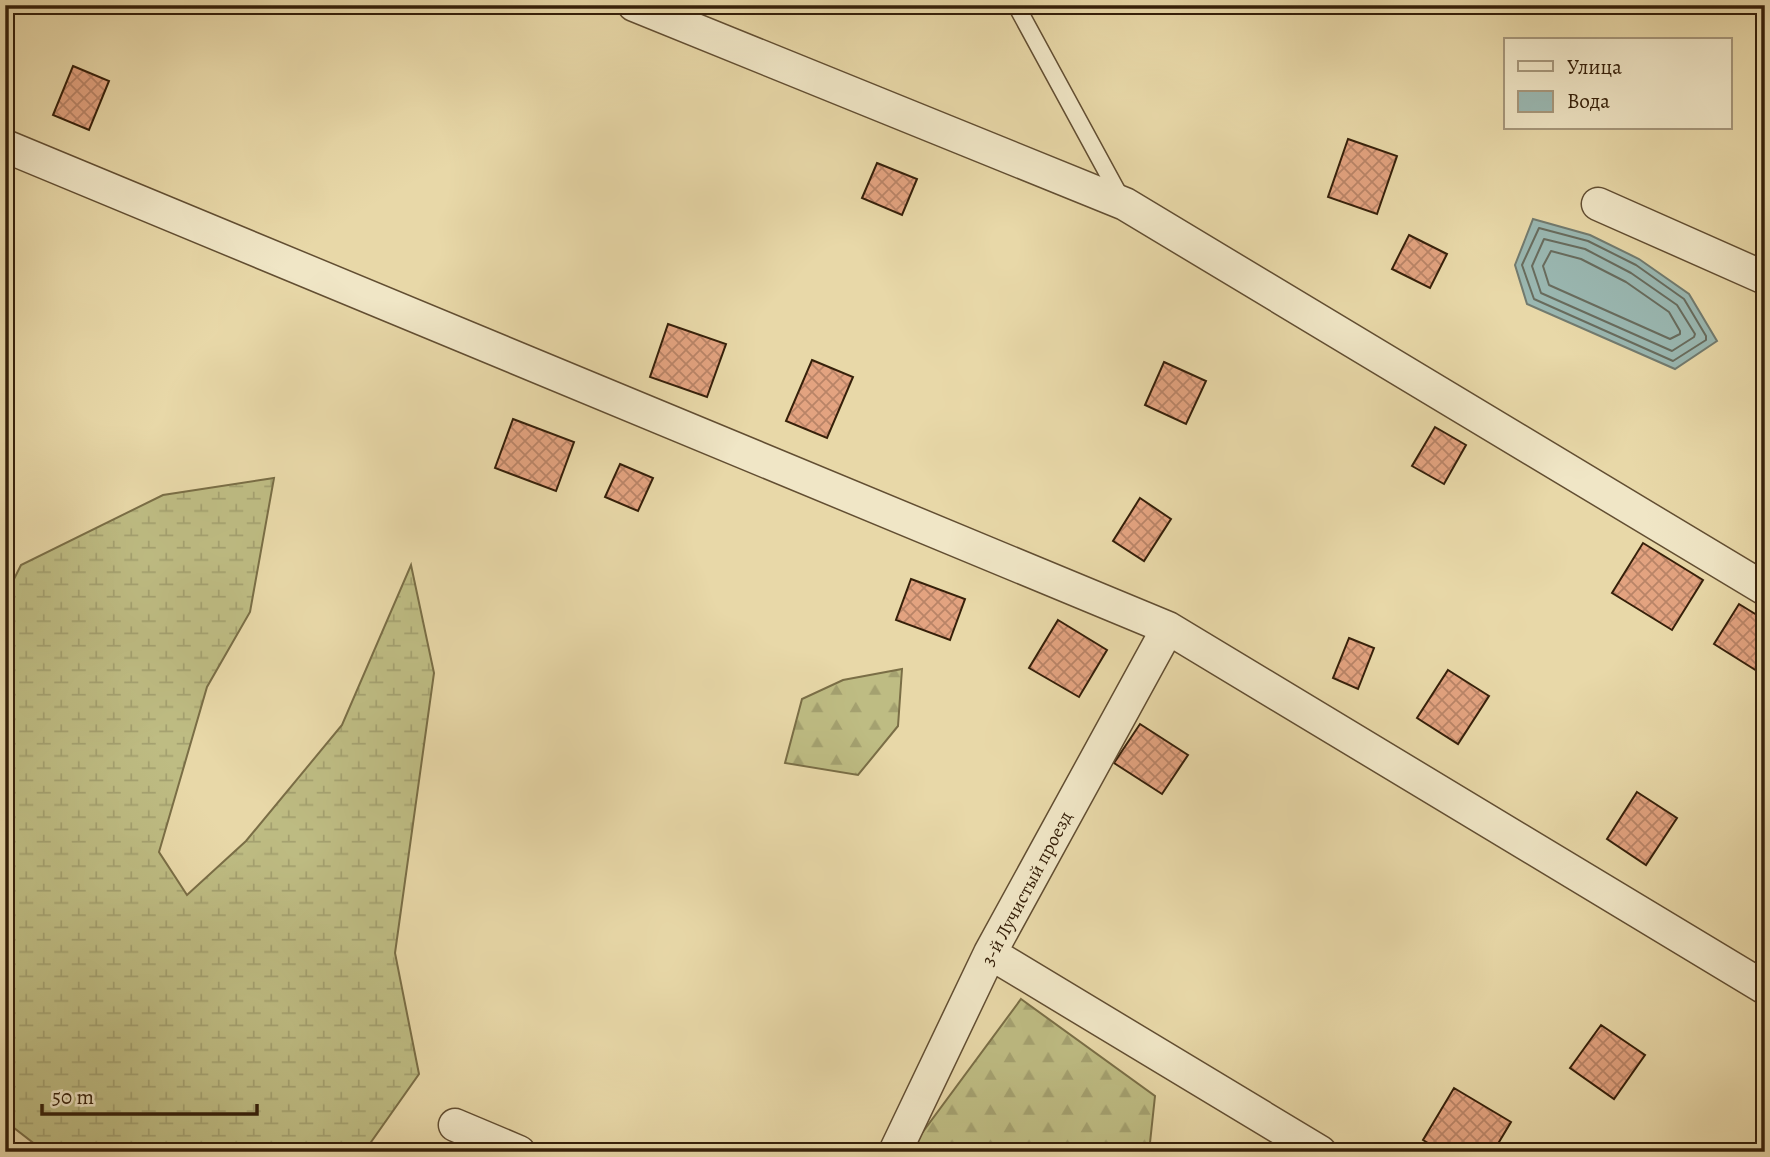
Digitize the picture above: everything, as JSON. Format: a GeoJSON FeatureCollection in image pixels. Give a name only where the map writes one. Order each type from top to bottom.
{"type":"FeatureCollection","features":[{"type":"Feature","properties":{"kind":"street"},"geometry":{"type":"LineString","coordinates":[[634,5],[1125,204],[1765,589]]}},
{"type":"Feature","properties":{"kind":"street"},"geometry":{"type":"LineString","coordinates":[[5,146],[1168,628],[1765,988]]}},
{"type":"Feature","properties":{"kind":"street"},"geometry":{"type":"LineString","coordinates":[[1598,204],[1765,278]]}},
{"type":"Feature","properties":{"kind":"street","name":"3-й Лучистый проезд"},"geometry":{"type":"LineString","coordinates":[[895,1152],[990,953],[1168,628]]}},
{"type":"Feature","properties":{"kind":"street"},"geometry":{"type":"LineString","coordinates":[[990,953],[1320,1152]]}},
{"type":"Feature","properties":{"kind":"street"},"geometry":{"type":"LineString","coordinates":[[454,1125],[519,1152]]}},
{"type":"Feature","properties":{"kind":"lane"},"geometry":{"type":"LineString","coordinates":[[1016,5],[1125,204]]}},
{"type":"Feature","properties":{"kind":"green space"},"geometry":{"type":"Polygon","coordinates":[[[274,478],[250,612],[207,687],[159,852],[187,895],[246,841],[342,725],[411,565],[434,673],[395,953],[419,1074],[364,1152],[45,1152],[9,1124],[5,1115],[5,597],[21,565],[163,495],[274,478]]]}},
{"type":"Feature","properties":{"kind":"green space"},"geometry":{"type":"Polygon","coordinates":[[[902,669],[898,726],[858,775],[785,763],[802,699],[843,680],[902,669]]]}},
{"type":"Feature","properties":{"kind":"green space"},"geometry":{"type":"Polygon","coordinates":[[[1021,999],[1155,1096],[1149,1152],[908,1152],[1021,999]]]}},
{"type":"Feature","properties":{"kind":"water"},"geometry":{"type":"Polygon","coordinates":[[[1533,219],[1590,235],[1639,259],[1689,294],[1717,341],[1675,369],[1527,304],[1515,265],[1533,219]]]}},
{"type":"Feature","properties":{"kind":"building"},"geometry":{"type":"Polygon","coordinates":[[[73,66],[109,81],[89,130],[53,115],[73,66]]]}},
{"type":"Feature","properties":{"kind":"building"},"geometry":{"type":"Polygon","coordinates":[[[1348,139],[1397,156],[1377,214],[1328,197],[1348,139]]]}},
{"type":"Feature","properties":{"kind":"building"},"geometry":{"type":"Polygon","coordinates":[[[877,163],[917,179],[902,215],[862,198],[877,163]]]}},
{"type":"Feature","properties":{"kind":"building"},"geometry":{"type":"Polygon","coordinates":[[[1409,235],[1447,254],[1430,288],[1392,269],[1409,235]]]}},
{"type":"Feature","properties":{"kind":"building"},"geometry":{"type":"Polygon","coordinates":[[[668,324],[726,344],[707,397],[650,377],[668,324]]]}},
{"type":"Feature","properties":{"kind":"building"},"geometry":{"type":"Polygon","coordinates":[[[812,360],[853,377],[827,438],[786,421],[812,360]]]}},
{"type":"Feature","properties":{"kind":"building"},"geometry":{"type":"Polygon","coordinates":[[[1164,362],[1206,381],[1186,424],[1145,405],[1164,362]]]}},
{"type":"Feature","properties":{"kind":"building"},"geometry":{"type":"Polygon","coordinates":[[[513,419],[574,442],[556,491],[495,468],[513,419]]]}},
{"type":"Feature","properties":{"kind":"building"},"geometry":{"type":"Polygon","coordinates":[[[1435,427],[1466,445],[1444,484],[1412,466],[1435,427]]]}},
{"type":"Feature","properties":{"kind":"building"},"geometry":{"type":"Polygon","coordinates":[[[620,464],[653,478],[638,511],[605,497],[620,464]]]}},
{"type":"Feature","properties":{"kind":"building"},"geometry":{"type":"Polygon","coordinates":[[[1140,498],[1171,519],[1144,561],[1113,541],[1140,498]]]}},
{"type":"Feature","properties":{"kind":"building"},"geometry":{"type":"Polygon","coordinates":[[[1643,543],[1703,580],[1672,630],[1612,593],[1643,543]]]}},
{"type":"Feature","properties":{"kind":"building"},"geometry":{"type":"Polygon","coordinates":[[[911,579],[965,599],[950,640],[896,620],[911,579]]]}},
{"type":"Feature","properties":{"kind":"building"},"geometry":{"type":"Polygon","coordinates":[[[1739,604],[1765,620],[1765,676],[1714,644],[1739,604]]]}},
{"type":"Feature","properties":{"kind":"building"},"geometry":{"type":"Polygon","coordinates":[[[1058,620],[1107,650],[1079,697],[1029,668],[1058,620]]]}},
{"type":"Feature","properties":{"kind":"building"},"geometry":{"type":"Polygon","coordinates":[[[1349,638],[1374,648],[1358,689],[1333,678],[1349,638]]]}},
{"type":"Feature","properties":{"kind":"building"},"geometry":{"type":"Polygon","coordinates":[[[1448,670],[1489,696],[1458,744],[1417,718],[1448,670]]]}},
{"type":"Feature","properties":{"kind":"building"},"geometry":{"type":"Polygon","coordinates":[[[1140,724],[1188,755],[1162,794],[1114,763],[1140,724]]]}},
{"type":"Feature","properties":{"kind":"building"},"geometry":{"type":"Polygon","coordinates":[[[1637,792],[1677,818],[1646,865],[1607,839],[1637,792]]]}},
{"type":"Feature","properties":{"kind":"building"},"geometry":{"type":"Polygon","coordinates":[[[1601,1025],[1645,1055],[1614,1099],[1570,1068],[1601,1025]]]}},
{"type":"Feature","properties":{"kind":"building"},"geometry":{"type":"Polygon","coordinates":[[[1454,1088],[1511,1122],[1493,1152],[1443,1152],[1423,1140],[1454,1088]]]}}]}
